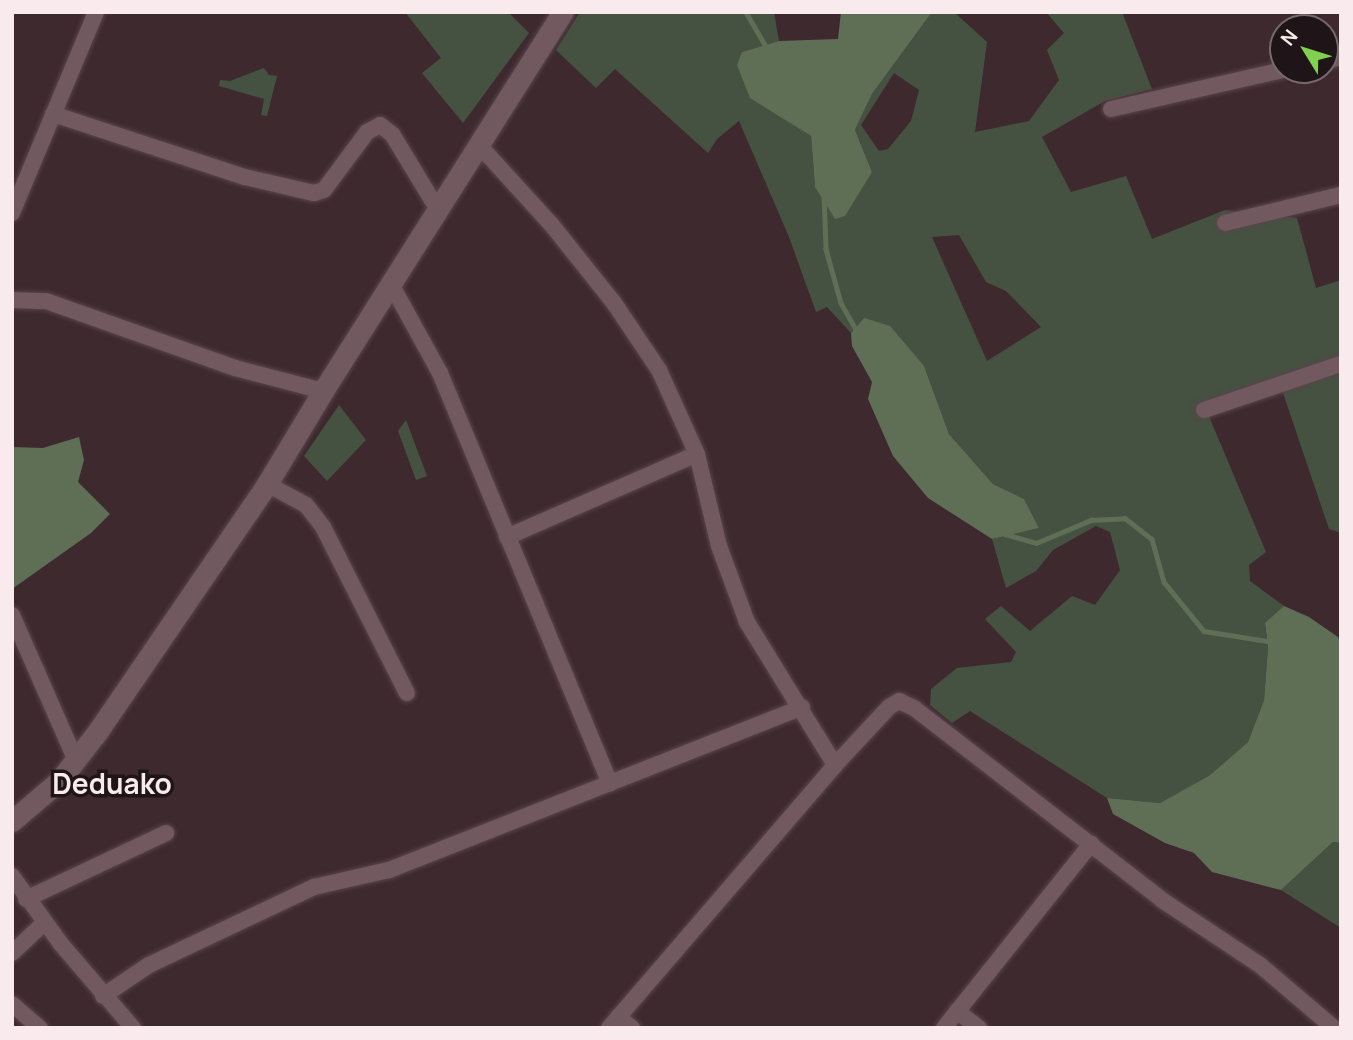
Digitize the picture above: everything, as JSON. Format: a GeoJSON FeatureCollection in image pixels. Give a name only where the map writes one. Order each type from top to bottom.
{"type":"FeatureCollection","features":[{"type":"Feature","properties":{"kind":"street"},"geometry":{"type":"LineString","coordinates":[[12,213],[96,12]]}},
{"type":"Feature","properties":{"kind":"street"},"geometry":{"type":"LineString","coordinates":[[12,821],[41,799],[76,761],[267,484],[323,390],[563,12]]}},
{"type":"Feature","properties":{"kind":"street"},"geometry":{"type":"LineString","coordinates":[[1111,108],[1269,73]]}},
{"type":"Feature","properties":{"kind":"street"},"geometry":{"type":"LineString","coordinates":[[54,114],[245,177],[314,193],[324,190],[368,132],[380,125],[392,134],[438,210]]}},
{"type":"Feature","properties":{"kind":"street"},"geometry":{"type":"LineString","coordinates":[[479,145],[551,224],[614,303],[659,370],[697,454],[719,546],[747,622],[802,707],[835,765]]}},
{"type":"Feature","properties":{"kind":"street"},"geometry":{"type":"LineString","coordinates":[[1225,223],[1341,195]]}},
{"type":"Feature","properties":{"kind":"street"},"geometry":{"type":"LineString","coordinates":[[391,284],[430,351],[610,783]]}},
{"type":"Feature","properties":{"kind":"street"},"geometry":{"type":"LineString","coordinates":[[12,299],[46,300],[235,368],[323,390]]}},
{"type":"Feature","properties":{"kind":"street"},"geometry":{"type":"LineString","coordinates":[[1204,410],[1341,364]]}},
{"type":"Feature","properties":{"kind":"street"},"geometry":{"type":"LineString","coordinates":[[508,537],[697,454]]}},
{"type":"Feature","properties":{"kind":"street"},"geometry":{"type":"LineString","coordinates":[[267,484],[299,500],[324,527],[407,693]]}},
{"type":"Feature","properties":{"kind":"street"},"geometry":{"type":"LineString","coordinates":[[12,615],[76,761]]}},
{"type":"Feature","properties":{"kind":"street"},"geometry":{"type":"LineString","coordinates":[[632,1028],[613,1022],[835,765],[889,707],[895,702],[904,702],[1162,901],[1260,965],[1334,1028]]}},
{"type":"Feature","properties":{"kind":"street"},"geometry":{"type":"LineString","coordinates":[[103,996],[165,956],[314,887],[389,870],[802,707]]}},
{"type":"Feature","properties":{"kind":"street"},"geometry":{"type":"LineString","coordinates":[[26,899],[166,833]]}},
{"type":"Feature","properties":{"kind":"street"},"geometry":{"type":"LineString","coordinates":[[944,1028],[1091,844]]}},
{"type":"Feature","properties":{"kind":"street"},"geometry":{"type":"LineString","coordinates":[[12,876],[44,923],[103,996],[133,1028]]}},
{"type":"Feature","properties":{"kind":"street"},"geometry":{"type":"LineString","coordinates":[[12,953],[44,923]]}},
{"type":"Feature","properties":{"kind":"street"},"geometry":{"type":"LineString","coordinates":[[12,1004],[40,1028]]}},
{"type":"Feature","properties":{"kind":"street"},"geometry":{"type":"LineString","coordinates":[[957,1011],[979,1028]]}},
{"type":"Feature","properties":{"kind":"shaded area"},"geometry":{"type":"Polygon","coordinates":[[[405,12],[508,12],[529,33],[463,123],[422,73],[441,58],[405,12]]]}},
{"type":"Feature","properties":{"kind":"shaded area"},"geometry":{"type":"Polygon","coordinates":[[[580,12],[774,12],[779,41],[742,52],[749,96],[811,136],[815,187],[872,172],[855,130],[872,94],[932,12],[954,12],[987,42],[975,132],[1029,121],[1059,80],[1047,50],[1064,33],[1046,12],[1122,12],[1152,89],[1105,101],[1042,137],[1071,192],[1126,176],[1152,239],[1225,210],[1297,218],[1316,288],[1341,280],[1341,359],[1203,402],[1266,552],[1249,565],[1250,581],[1284,606],[1265,624],[1268,647],[1264,700],[1248,742],[1210,775],[1160,803],[1107,798],[970,711],[952,723],[930,705],[931,689],[957,668],[1011,662],[1016,652],[985,619],[1001,606],[1030,631],[1072,596],[1095,605],[1120,570],[1110,532],[1096,526],[1053,550],[1036,571],[1006,588],[992,539],[1039,528],[1024,499],[993,484],[949,434],[924,366],[864,318],[851,333],[827,307],[816,312],[789,237],[739,121],[717,139],[708,153],[615,69],[596,88],[556,50],[580,12]],[[894,73],[861,125],[879,151],[888,149],[911,121],[919,90],[894,73]],[[959,235],[932,237],[987,361],[1041,327],[1006,291],[986,282],[959,235]]]}},
{"type":"Feature","properties":{"kind":"shaded area"},"geometry":{"type":"Polygon","coordinates":[[[841,12],[932,12],[872,94],[855,130],[872,172],[845,216],[835,219],[815,187],[811,136],[750,98],[737,65],[742,52],[779,41],[838,39],[841,12]]]}},
{"type":"Feature","properties":{"kind":"shaded area"},"geometry":{"type":"Polygon","coordinates":[[[264,68],[269,75],[277,76],[267,116],[261,115],[264,99],[219,86],[220,80],[230,81],[264,68]]]}},
{"type":"Feature","properties":{"kind":"shaded area"},"geometry":{"type":"Polygon","coordinates":[[[864,318],[890,326],[924,366],[949,434],[993,484],[1024,499],[1039,528],[992,539],[928,498],[893,456],[868,399],[872,382],[852,346],[851,333],[864,318]]]}},
{"type":"Feature","properties":{"kind":"shaded area"},"geometry":{"type":"Polygon","coordinates":[[[1341,373],[1341,533],[1329,529],[1282,390],[1341,373]]]}},
{"type":"Feature","properties":{"kind":"shaded area"},"geometry":{"type":"Polygon","coordinates":[[[339,405],[366,440],[327,481],[304,456],[339,405]]]}},
{"type":"Feature","properties":{"kind":"shaded area"},"geometry":{"type":"Polygon","coordinates":[[[406,420],[427,476],[416,480],[398,431],[406,420]]]}},
{"type":"Feature","properties":{"kind":"shaded area"},"geometry":{"type":"Polygon","coordinates":[[[79,437],[84,460],[78,482],[110,514],[91,533],[12,589],[12,447],[43,448],[79,437]]]}},
{"type":"Feature","properties":{"kind":"shaded area"},"geometry":{"type":"Polygon","coordinates":[[[1284,606],[1309,617],[1338,637],[1341,643],[1341,843],[1333,842],[1281,890],[1212,872],[1194,853],[1165,843],[1113,814],[1107,798],[1160,803],[1210,775],[1248,742],[1264,700],[1268,647],[1265,623],[1284,606]]]}},
{"type":"Feature","properties":{"kind":"shaded area"},"geometry":{"type":"Polygon","coordinates":[[[1333,842],[1341,843],[1341,928],[1281,890],[1333,842]]]}},
{"type":"Feature","properties":{"kind":"waterway"},"geometry":{"type":"LineString","coordinates":[[746,12],[822,143]]}},
{"type":"Feature","properties":{"kind":"waterway"},"geometry":{"type":"LineString","coordinates":[[884,12],[864,77],[822,143],[826,249],[841,303],[891,391],[946,477],[1005,534],[1036,543],[1091,520],[1125,518],[1152,539],[1164,582],[1204,631],[1305,647],[1341,666]]}},
{"type":"Feature","properties":{"kind":"district","name":"Deduako"},"geometry":{"type":"Point","coordinates":[112,783]}}]}
